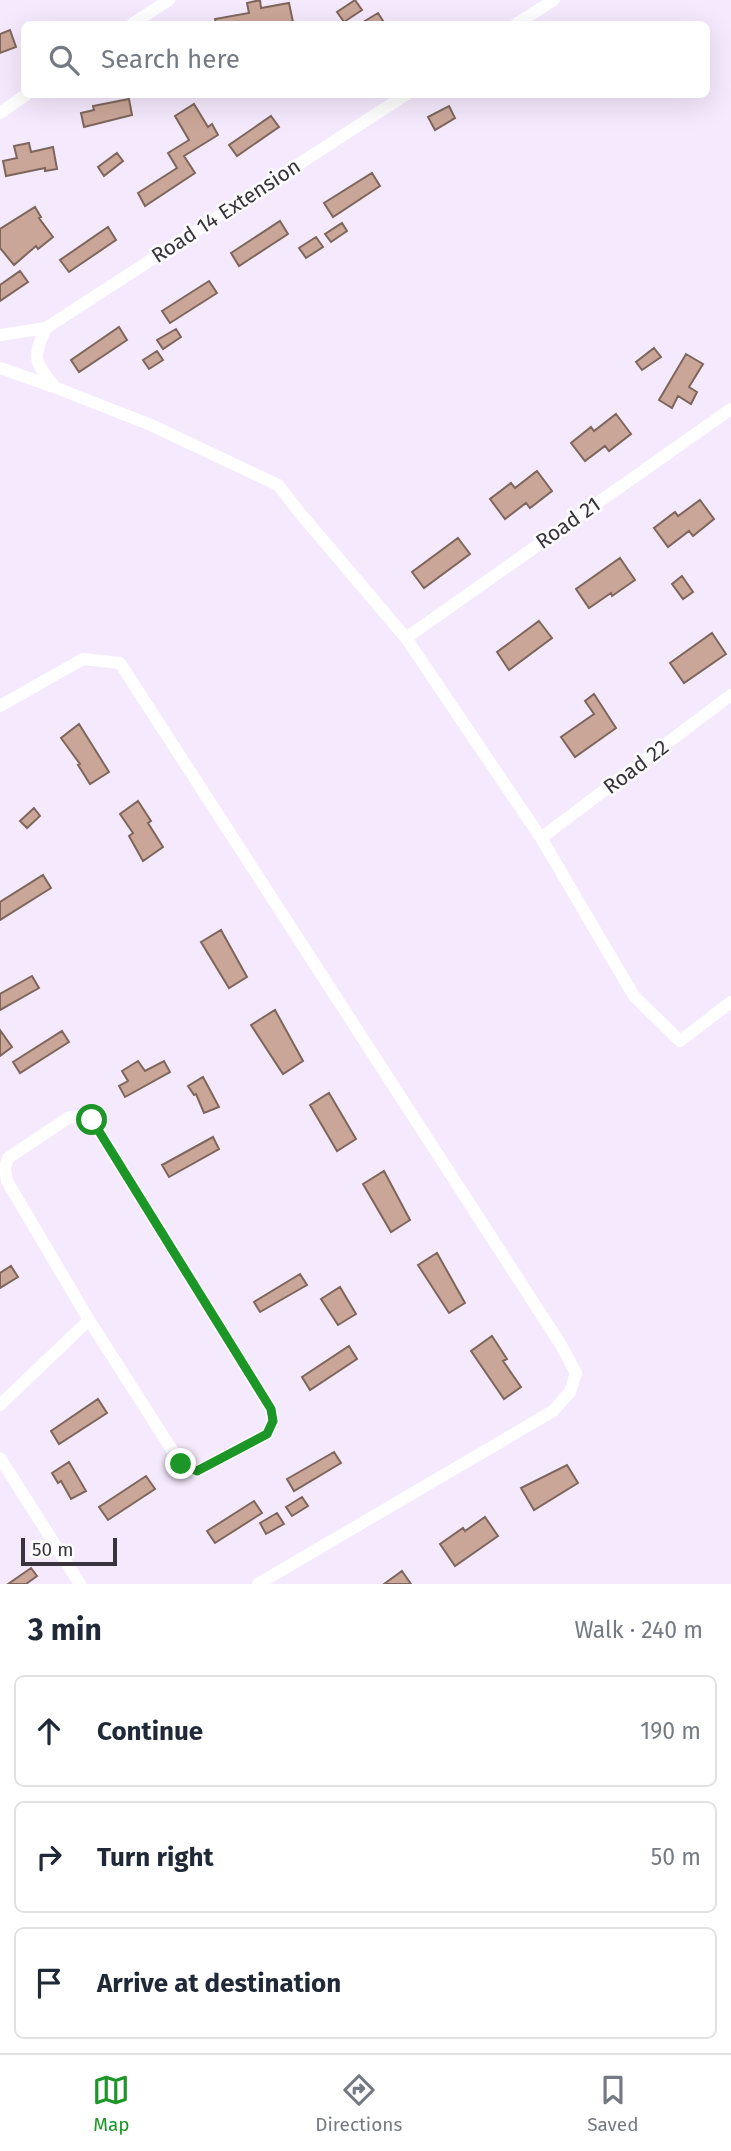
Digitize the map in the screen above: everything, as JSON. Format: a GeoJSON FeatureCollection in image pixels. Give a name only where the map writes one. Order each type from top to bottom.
{"type":"FeatureCollection","features":[{"type":"Feature","properties":{"kind":"street"},"geometry":{"type":"LineString","coordinates":[[137,21],[169,0]]}},
{"type":"Feature","properties":{"kind":"street"},"geometry":{"type":"LineString","coordinates":[[521,21],[554,0]]}},
{"type":"Feature","properties":{"kind":"street"},"geometry":{"type":"LineString","coordinates":[[0,113],[21,98]]}},
{"type":"Feature","properties":{"kind":"street","name":"Road 14 Extension"},"geometry":{"type":"LineString","coordinates":[[46,328],[401,98]]}},
{"type":"Feature","properties":{"kind":"street"},"geometry":{"type":"LineString","coordinates":[[0,335],[46,328]]}},
{"type":"Feature","properties":{"kind":"street"},"geometry":{"type":"LineString","coordinates":[[46,328],[35,352],[37,365],[54,387]]}},
{"type":"Feature","properties":{"kind":"street"},"geometry":{"type":"LineString","coordinates":[[0,368],[151,425],[278,485],[406,638],[541,838],[634,996],[680,1041],[731,1002]]}},
{"type":"Feature","properties":{"kind":"street","name":"Road 21"},"geometry":{"type":"LineString","coordinates":[[406,638],[731,409]]}},
{"type":"Feature","properties":{"kind":"street"},"geometry":{"type":"LineString","coordinates":[[0,706],[83,659],[120,663],[553,1333],[576,1373],[570,1392],[553,1411],[258,1584]]}},
{"type":"Feature","properties":{"kind":"street","name":"Road 22"},"geometry":{"type":"LineString","coordinates":[[541,838],[731,695]]}},
{"type":"Feature","properties":{"kind":"street"},"geometry":{"type":"LineString","coordinates":[[83,1115],[92,1120],[271,1409],[273,1421],[267,1434],[197,1471],[181,1464],[89,1320],[8,1181],[5,1168],[8,1158],[68,1118],[83,1115]]}},
{"type":"Feature","properties":{"kind":"street"},"geometry":{"type":"LineString","coordinates":[[0,1405],[89,1320]]}},
{"type":"Feature","properties":{"kind":"street"},"geometry":{"type":"LineString","coordinates":[[0,1458],[80,1584]]}},
{"type":"Feature","properties":{"kind":"building"},"geometry":{"type":"Polygon","coordinates":[[[260,0],[261,8],[289,3],[293,21],[215,21],[249,13],[247,3],[260,0]]]}},
{"type":"Feature","properties":{"kind":"building"},"geometry":{"type":"Polygon","coordinates":[[[355,0],[362,10],[346,21],[337,12],[355,0]]]}},
{"type":"Feature","properties":{"kind":"building"},"geometry":{"type":"Polygon","coordinates":[[[378,13],[383,21],[365,21],[378,13]]]}},
{"type":"Feature","properties":{"kind":"building"},"geometry":{"type":"Polygon","coordinates":[[[10,30],[16,47],[0,53],[0,34],[10,30]]]}},
{"type":"Feature","properties":{"kind":"building"},"geometry":{"type":"Polygon","coordinates":[[[129,99],[132,115],[84,127],[81,113],[94,110],[93,106],[129,99]]]}},
{"type":"Feature","properties":{"kind":"building"},"geometry":{"type":"Polygon","coordinates":[[[194,104],[208,127],[212,124],[218,135],[184,156],[195,173],[145,206],[138,193],[177,168],[168,153],[189,140],[175,116],[194,104]]]}},
{"type":"Feature","properties":{"kind":"building"},"geometry":{"type":"Polygon","coordinates":[[[449,106],[455,118],[435,130],[428,117],[449,106]]]}},
{"type":"Feature","properties":{"kind":"building"},"geometry":{"type":"Polygon","coordinates":[[[271,116],[279,127],[237,156],[229,145],[271,116]]]}},
{"type":"Feature","properties":{"kind":"building"},"geometry":{"type":"Polygon","coordinates":[[[29,143],[31,152],[53,147],[57,169],[45,171],[45,168],[6,176],[3,161],[17,158],[14,146],[29,143]]]}},
{"type":"Feature","properties":{"kind":"building"},"geometry":{"type":"Polygon","coordinates":[[[117,153],[123,161],[104,176],[98,167],[117,153]]]}},
{"type":"Feature","properties":{"kind":"building"},"geometry":{"type":"Polygon","coordinates":[[[372,173],[380,186],[333,217],[324,203],[372,173]]]}},
{"type":"Feature","properties":{"kind":"building"},"geometry":{"type":"Polygon","coordinates":[[[35,207],[41,217],[39,218],[53,237],[38,249],[36,246],[14,265],[0,248],[0,229],[35,207]]]}},
{"type":"Feature","properties":{"kind":"building"},"geometry":{"type":"Polygon","coordinates":[[[280,221],[288,234],[239,266],[231,253],[280,221]]]}},
{"type":"Feature","properties":{"kind":"building"},"geometry":{"type":"Polygon","coordinates":[[[342,223],[347,231],[331,242],[325,234],[342,223]]]}},
{"type":"Feature","properties":{"kind":"building"},"geometry":{"type":"Polygon","coordinates":[[[108,227],[116,240],[69,272],[60,260],[108,227]]]}},
{"type":"Feature","properties":{"kind":"building"},"geometry":{"type":"Polygon","coordinates":[[[316,237],[323,247],[306,258],[299,248],[316,237]]]}},
{"type":"Feature","properties":{"kind":"building"},"geometry":{"type":"Polygon","coordinates":[[[20,271],[28,282],[0,301],[0,285],[20,271]]]}},
{"type":"Feature","properties":{"kind":"building"},"geometry":{"type":"Polygon","coordinates":[[[209,281],[217,293],[170,323],[162,311],[209,281]]]}},
{"type":"Feature","properties":{"kind":"building"},"geometry":{"type":"Polygon","coordinates":[[[119,327],[127,340],[79,372],[71,360],[119,327]]]}},
{"type":"Feature","properties":{"kind":"building"},"geometry":{"type":"Polygon","coordinates":[[[176,329],[181,337],[163,349],[157,340],[176,329]]]}},
{"type":"Feature","properties":{"kind":"building"},"geometry":{"type":"Polygon","coordinates":[[[654,348],[661,357],[642,370],[636,362],[654,348]]]}},
{"type":"Feature","properties":{"kind":"building"},"geometry":{"type":"Polygon","coordinates":[[[157,351],[163,360],[149,369],[143,360],[157,351]]]}},
{"type":"Feature","properties":{"kind":"building"},"geometry":{"type":"Polygon","coordinates":[[[686,354],[703,364],[689,387],[697,392],[691,404],[678,396],[672,408],[659,400],[686,354]]]}},
{"type":"Feature","properties":{"kind":"building"},"geometry":{"type":"Polygon","coordinates":[[[616,414],[631,434],[609,451],[605,446],[585,461],[571,443],[591,427],[594,431],[616,414]]]}},
{"type":"Feature","properties":{"kind":"building"},"geometry":{"type":"Polygon","coordinates":[[[537,471],[552,491],[530,508],[526,503],[505,519],[490,499],[511,483],[515,488],[537,471]]]}},
{"type":"Feature","properties":{"kind":"building"},"geometry":{"type":"Polygon","coordinates":[[[700,500],[714,519],[693,536],[689,531],[668,547],[654,528],[675,512],[678,516],[700,500]]]}},
{"type":"Feature","properties":{"kind":"building"},"geometry":{"type":"Polygon","coordinates":[[[458,538],[470,554],[424,588],[412,572],[458,538]]]}},
{"type":"Feature","properties":{"kind":"building"},"geometry":{"type":"Polygon","coordinates":[[[620,558],[635,580],[589,608],[576,589],[620,558]]]}},
{"type":"Feature","properties":{"kind":"building"},"geometry":{"type":"Polygon","coordinates":[[[682,576],[693,592],[683,599],[672,584],[682,576]]]}},
{"type":"Feature","properties":{"kind":"building"},"geometry":{"type":"Polygon","coordinates":[[[539,621],[552,638],[509,670],[497,652],[539,621]]]}},
{"type":"Feature","properties":{"kind":"building"},"geometry":{"type":"Polygon","coordinates":[[[712,633],[726,654],[684,683],[670,663],[712,633]]]}},
{"type":"Feature","properties":{"kind":"building"},"geometry":{"type":"Polygon","coordinates":[[[594,694],[616,728],[575,757],[561,737],[594,714],[585,701],[594,694]]]}},
{"type":"Feature","properties":{"kind":"building"},"geometry":{"type":"Polygon","coordinates":[[[79,724],[109,772],[90,784],[78,765],[80,764],[61,738],[79,724]]]}},
{"type":"Feature","properties":{"kind":"building"},"geometry":{"type":"Polygon","coordinates":[[[138,801],[163,847],[143,861],[129,836],[133,833],[120,814],[138,801]]]}},
{"type":"Feature","properties":{"kind":"building"},"geometry":{"type":"Polygon","coordinates":[[[34,808],[40,816],[27,828],[20,821],[34,808]]]}},
{"type":"Feature","properties":{"kind":"building"},"geometry":{"type":"Polygon","coordinates":[[[43,875],[51,888],[0,920],[0,902],[43,875]]]}},
{"type":"Feature","properties":{"kind":"building"},"geometry":{"type":"Polygon","coordinates":[[[221,930],[247,977],[229,988],[201,942],[221,930]]]}},
{"type":"Feature","properties":{"kind":"building"},"geometry":{"type":"Polygon","coordinates":[[[32,976],[39,988],[0,1010],[0,994],[32,976]]]}},
{"type":"Feature","properties":{"kind":"building"},"geometry":{"type":"Polygon","coordinates":[[[275,1010],[303,1061],[283,1074],[251,1025],[275,1010]]]}},
{"type":"Feature","properties":{"kind":"building"},"geometry":{"type":"Polygon","coordinates":[[[0,1030],[12,1047],[0,1056],[0,1030]]]}},
{"type":"Feature","properties":{"kind":"building"},"geometry":{"type":"Polygon","coordinates":[[[62,1031],[69,1042],[20,1073],[13,1062],[62,1031]]]}},
{"type":"Feature","properties":{"kind":"building"},"geometry":{"type":"Polygon","coordinates":[[[138,1061],[145,1071],[164,1061],[170,1072],[125,1097],[119,1086],[128,1081],[122,1071],[138,1061]]]}},
{"type":"Feature","properties":{"kind":"building"},"geometry":{"type":"Polygon","coordinates":[[[203,1077],[219,1107],[204,1113],[196,1094],[194,1095],[188,1086],[203,1077]]]}},
{"type":"Feature","properties":{"kind":"building"},"geometry":{"type":"Polygon","coordinates":[[[329,1093],[356,1139],[337,1151],[310,1105],[329,1093]]]}},
{"type":"Feature","properties":{"kind":"building"},"geometry":{"type":"Polygon","coordinates":[[[213,1137],[219,1149],[169,1177],[162,1165],[213,1137]]]}},
{"type":"Feature","properties":{"kind":"building"},"geometry":{"type":"Polygon","coordinates":[[[384,1171],[410,1220],[391,1232],[363,1184],[384,1171]]]}},
{"type":"Feature","properties":{"kind":"building"},"geometry":{"type":"Polygon","coordinates":[[[437,1253],[465,1303],[449,1313],[418,1265],[437,1253]]]}},
{"type":"Feature","properties":{"kind":"building"},"geometry":{"type":"Polygon","coordinates":[[[11,1266],[18,1277],[0,1288],[0,1273],[11,1266]]]}},
{"type":"Feature","properties":{"kind":"building"},"geometry":{"type":"Polygon","coordinates":[[[300,1274],[307,1285],[260,1312],[254,1302],[300,1274]]]}},
{"type":"Feature","properties":{"kind":"building"},"geometry":{"type":"Polygon","coordinates":[[[340,1287],[356,1314],[338,1325],[321,1299],[340,1287]]]}},
{"type":"Feature","properties":{"kind":"building"},"geometry":{"type":"Polygon","coordinates":[[[492,1336],[507,1359],[503,1361],[521,1387],[504,1399],[471,1351],[492,1336]]]}},
{"type":"Feature","properties":{"kind":"building"},"geometry":{"type":"Polygon","coordinates":[[[349,1346],[357,1359],[310,1390],[302,1377],[349,1346]]]}},
{"type":"Feature","properties":{"kind":"building"},"geometry":{"type":"Polygon","coordinates":[[[98,1399],[107,1413],[59,1444],[51,1431],[98,1399]]]}},
{"type":"Feature","properties":{"kind":"building"},"geometry":{"type":"Polygon","coordinates":[[[334,1452],[341,1463],[294,1491],[287,1479],[334,1452]]]}},
{"type":"Feature","properties":{"kind":"building"},"geometry":{"type":"Polygon","coordinates":[[[69,1462],[86,1491],[71,1499],[61,1481],[58,1483],[52,1473],[69,1462]]]}},
{"type":"Feature","properties":{"kind":"building"},"geometry":{"type":"Polygon","coordinates":[[[567,1465],[578,1483],[534,1510],[521,1488],[567,1465]]]}},
{"type":"Feature","properties":{"kind":"building"},"geometry":{"type":"Polygon","coordinates":[[[146,1476],[155,1489],[108,1520],[99,1507],[146,1476]]]}},
{"type":"Feature","properties":{"kind":"building"},"geometry":{"type":"Polygon","coordinates":[[[302,1497],[308,1506],[292,1516],[286,1507],[302,1497]]]}},
{"type":"Feature","properties":{"kind":"building"},"geometry":{"type":"Polygon","coordinates":[[[254,1501],[262,1513],[215,1543],[207,1531],[254,1501]]]}},
{"type":"Feature","properties":{"kind":"building"},"geometry":{"type":"Polygon","coordinates":[[[277,1513],[284,1524],[266,1534],[260,1523],[277,1513]]]}},
{"type":"Feature","properties":{"kind":"building"},"geometry":{"type":"Polygon","coordinates":[[[485,1517],[498,1536],[455,1566],[440,1544],[485,1517]]]}},
{"type":"Feature","properties":{"kind":"building"},"geometry":{"type":"Polygon","coordinates":[[[31,1568],[37,1576],[26,1584],[8,1584],[31,1568]]]}},
{"type":"Feature","properties":{"kind":"building"},"geometry":{"type":"Polygon","coordinates":[[[402,1571],[411,1584],[384,1584],[402,1571]]]}},
{"type":"Feature","properties":{"kind":"route"},"geometry":{"type":"LineString","coordinates":[[92,1120],[271,1409],[273,1421],[267,1434],[197,1471],[181,1464]]}}]}
